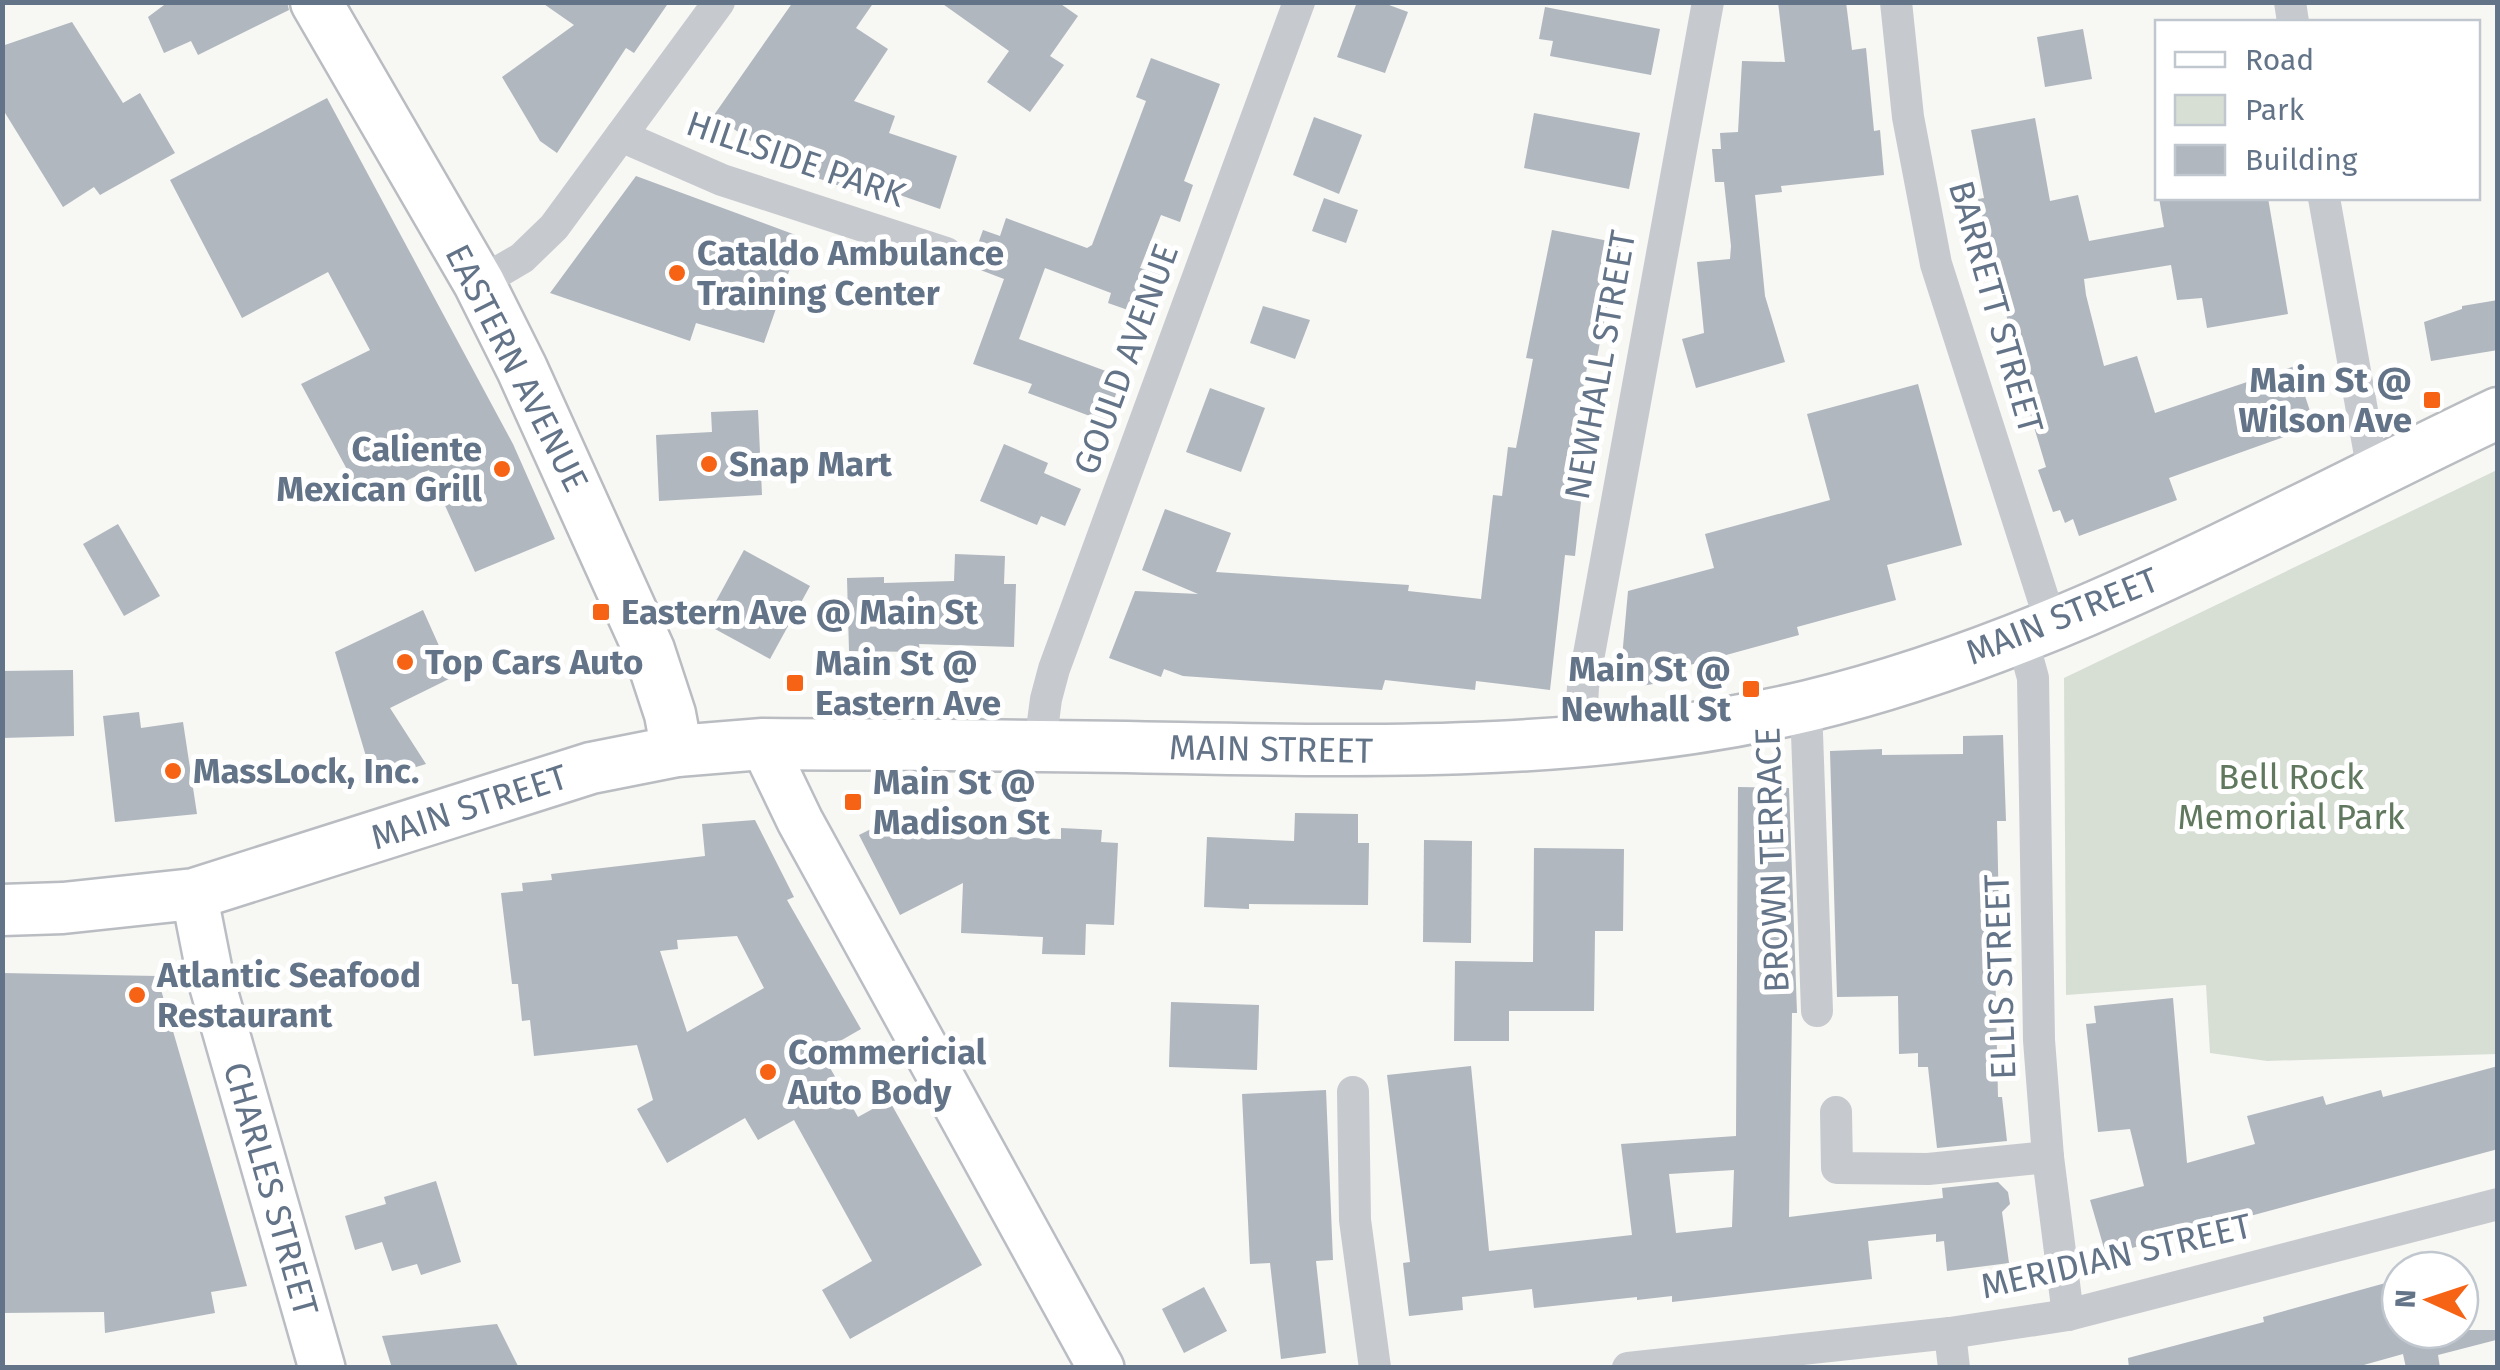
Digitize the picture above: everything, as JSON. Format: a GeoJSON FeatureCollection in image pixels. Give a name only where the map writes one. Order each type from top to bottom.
{"type":"FeatureCollection","features":[{"type":"Feature","properties":{"kind":"main road","name":"EASTERN AVENUE"},"geometry":{"type":"LineString","coordinates":[[316,2],[478,283],[555,437],[661,682],[677,750]]}},
{"type":"Feature","properties":{"kind":"main road","name":"MAIN STREET"},"geometry":{"type":"LineString","coordinates":[[2,910],[64,908],[194,894],[539,783],[677,750],[763,744],[1410,750],[1580,743],[1668,733],[1806,706],[2037,632],[2498,413]]}},
{"type":"Feature","properties":{"kind":"street"},"geometry":{"type":"LineString","coordinates":[[478,283],[539,243],[719,2]]}},
{"type":"Feature","properties":{"kind":"street","name":"GOULD AVENUE"},"geometry":{"type":"LineString","coordinates":[[1040,745],[1054,668],[1299,2]]}},
{"type":"Feature","properties":{"kind":"street","name":"NEWHALL STREET"},"geometry":{"type":"LineString","coordinates":[[1580,743],[1587,667],[1708,2]]}},
{"type":"Feature","properties":{"kind":"street","name":"BARRETT STREET"},"geometry":{"type":"LineString","coordinates":[[1896,2],[1908,117],[1936,264],[2037,632]]}},
{"type":"Feature","properties":{"kind":"street","name":"HILLSIDE PARK"},"geometry":{"type":"LineString","coordinates":[[621,136],[722,180],[946,252]]}},
{"type":"Feature","properties":{"kind":"street"},"geometry":{"type":"LineString","coordinates":[[2324,200],[2373,472]]}},
{"type":"Feature","properties":{"kind":"street","name":"ELLIS STREET"},"geometry":{"type":"LineString","coordinates":[[2037,632],[2034,678],[2039,1040],[2048,1157],[2068,1315]]}},
{"type":"Feature","properties":{"kind":"street","name":"BROWN TERRACE"},"geometry":{"type":"LineString","coordinates":[[1806,706],[1817,1010]]}},
{"type":"Feature","properties":{"kind":"street"},"geometry":{"type":"LineString","coordinates":[[763,744],[800,821],[1101,1368]]}},
{"type":"Feature","properties":{"kind":"street","name":"CHARLES STREET"},"geometry":{"type":"LineString","coordinates":[[194,894],[211,980],[322,1368]]}},
{"type":"Feature","properties":{"kind":"street"},"geometry":{"type":"LineString","coordinates":[[1353,1092],[1355,1220],[1375,1368]]}},
{"type":"Feature","properties":{"kind":"street"},"geometry":{"type":"LineString","coordinates":[[1836,1112],[1836,1168],[1928,1169],[2048,1157]]}},
{"type":"Feature","properties":{"kind":"street","name":"MERIDIAN STREET"},"geometry":{"type":"LineString","coordinates":[[1628,1368],[1950,1333],[2068,1315],[2498,1204]]}},
{"type":"Feature","properties":{"kind":"street"},"geometry":{"type":"LineString","coordinates":[[1950,1333],[1954,1368]]}},
{"type":"Feature","properties":{"kind":"green space","name":"Bell Rock Memorial Park"},"geometry":{"type":"Polygon","coordinates":[[[2497,470],[2497,1054],[2267,1061],[2210,1053],[2206,985],[2066,995],[2064,678],[2497,470]]]}},
{"type":"Feature","properties":{"kind":"building"},"geometry":{"type":"Polygon","coordinates":[[[168,2],[287,2],[289,10],[198,55],[191,41],[164,53],[148,17],[168,2]]]}},
{"type":"Feature","properties":{"kind":"building"},"geometry":{"type":"Polygon","coordinates":[[[541,2],[669,2],[634,53],[626,48],[557,153],[540,141],[502,77],[574,25],[541,2]]]}},
{"type":"Feature","properties":{"kind":"building"},"geometry":{"type":"Polygon","coordinates":[[[793,2],[874,2],[856,28],[888,49],[854,101],[895,116],[889,133],[957,156],[940,209],[871,185],[868,196],[789,168],[714,115],[793,2]]]}},
{"type":"Feature","properties":{"kind":"building"},"geometry":{"type":"Polygon","coordinates":[[[940,2],[1058,2],[1078,16],[1050,56],[1064,65],[1030,112],[987,82],[1009,51],[940,2]]]}},
{"type":"Feature","properties":{"kind":"building"},"geometry":{"type":"Polygon","coordinates":[[[1357,2],[1381,2],[1408,12],[1385,73],[1337,57],[1357,2]]]}},
{"type":"Feature","properties":{"kind":"building"},"geometry":{"type":"Polygon","coordinates":[[[1778,2],[1846,2],[1852,50],[1866,48],[1874,131],[1880,130],[1884,175],[1781,186],[1782,192],[1755,195],[1765,296],[1785,362],[1696,388],[1682,339],[1704,333],[1697,262],[1730,259],[1731,246],[1724,182],[1715,182],[1712,149],[1721,149],[1720,133],[1738,132],[1742,61],[1785,62],[1778,2]]]}},
{"type":"Feature","properties":{"kind":"building"},"geometry":{"type":"Polygon","coordinates":[[[1545,7],[1660,29],[1651,75],[1550,56],[1553,41],[1539,39],[1545,7]]]}},
{"type":"Feature","properties":{"kind":"building"},"geometry":{"type":"Polygon","coordinates":[[[72,22],[123,103],[140,93],[175,153],[100,195],[94,187],[63,207],[2,108],[2,46],[72,22]]]}},
{"type":"Feature","properties":{"kind":"building"},"geometry":{"type":"Polygon","coordinates":[[[2083,29],[2092,79],[2045,87],[2037,37],[2083,29]]]}},
{"type":"Feature","properties":{"kind":"building"},"geometry":{"type":"Polygon","coordinates":[[[1151,58],[1220,84],[1184,181],[1193,185],[1180,222],[1161,215],[1140,268],[1160,274],[1145,316],[1108,303],[1111,293],[1045,268],[1019,339],[1122,377],[1106,422],[1028,393],[1032,384],[973,364],[1004,279],[970,266],[983,230],[1000,236],[1006,218],[1087,248],[1092,245],[1146,101],[1136,97],[1151,58]]]}},
{"type":"Feature","properties":{"kind":"building"},"geometry":{"type":"Polygon","coordinates":[[[327,98],[513,444],[555,539],[475,572],[429,470],[364,501],[301,384],[370,350],[328,272],[242,318],[170,180],[327,98]]]}},
{"type":"Feature","properties":{"kind":"building"},"geometry":{"type":"Polygon","coordinates":[[[1534,113],[1640,133],[1629,189],[1524,168],[1534,113]]]}},
{"type":"Feature","properties":{"kind":"building"},"geometry":{"type":"Polygon","coordinates":[[[1314,117],[1362,135],[1339,194],[1293,175],[1314,117]]]}},
{"type":"Feature","properties":{"kind":"building"},"geometry":{"type":"Polygon","coordinates":[[[2035,118],[2050,201],[2078,195],[2089,241],[2164,227],[2159,200],[2268,200],[2288,314],[2207,328],[2202,298],[2177,300],[2171,265],[2084,279],[2086,295],[2104,366],[2137,356],[2155,413],[2295,366],[2315,426],[2169,478],[2177,500],[2079,536],[2073,519],[2065,523],[2060,510],[2053,512],[2038,470],[2046,467],[2014,360],[2017,359],[1978,199],[1984,198],[1971,130],[2035,118]]]}},
{"type":"Feature","properties":{"kind":"building","name":"Cataldo Ambulance Training Center"},"geometry":{"type":"Polygon","coordinates":[[[636,176],[801,237],[764,343],[696,323],[690,341],[550,293],[636,176]]]}},
{"type":"Feature","properties":{"kind":"building"},"geometry":{"type":"Polygon","coordinates":[[[1324,198],[1358,210],[1346,243],[1312,231],[1324,198]]]}},
{"type":"Feature","properties":{"kind":"building"},"geometry":{"type":"Polygon","coordinates":[[[1552,230],[1619,243],[1596,363],[1588,362],[1571,455],[1586,456],[1575,556],[1565,555],[1550,690],[1476,681],[1475,690],[1385,680],[1382,690],[1183,676],[1164,669],[1161,677],[1109,658],[1135,591],[1198,594],[1142,570],[1165,509],[1231,533],[1216,572],[1409,585],[1408,591],[1481,599],[1493,495],[1502,496],[1508,447],[1516,448],[1533,359],[1526,358],[1552,230]]]}},
{"type":"Feature","properties":{"kind":"building"},"geometry":{"type":"Polygon","coordinates":[[[2498,300],[2498,350],[2431,361],[2424,322],[2462,306],[2498,300]]]}},
{"type":"Feature","properties":{"kind":"building"},"geometry":{"type":"Polygon","coordinates":[[[1263,306],[1310,320],[1295,359],[1250,343],[1263,306]]]}},
{"type":"Feature","properties":{"kind":"building"},"geometry":{"type":"Polygon","coordinates":[[[1918,384],[1962,545],[1887,565],[1896,600],[1797,627],[1799,635],[1686,666],[1689,678],[1641,686],[1621,669],[1628,591],[1714,568],[1705,534],[1830,500],[1807,414],[1918,384]]]}},
{"type":"Feature","properties":{"kind":"building"},"geometry":{"type":"Polygon","coordinates":[[[1210,388],[1265,408],[1241,472],[1186,452],[1210,388]]]}},
{"type":"Feature","properties":{"kind":"building","name":"Snap Mart"},"geometry":{"type":"Polygon","coordinates":[[[758,410],[762,495],[659,501],[656,435],[712,432],[711,412],[758,410]]]}},
{"type":"Feature","properties":{"kind":"building"},"geometry":{"type":"Polygon","coordinates":[[[1004,444],[1048,463],[1044,473],[1081,489],[1065,526],[1041,516],[1037,525],[980,501],[1004,444]]]}},
{"type":"Feature","properties":{"kind":"building"},"geometry":{"type":"Polygon","coordinates":[[[118,524],[160,596],[124,616],[83,544],[118,524]]]}},
{"type":"Feature","properties":{"kind":"building"},"geometry":{"type":"Polygon","coordinates":[[[744,550],[810,586],[770,659],[704,623],[744,550]]]}},
{"type":"Feature","properties":{"kind":"building"},"geometry":{"type":"Polygon","coordinates":[[[955,554],[1005,556],[1004,584],[1016,584],[1014,647],[919,644],[920,652],[849,651],[847,578],[884,577],[884,583],[954,581],[955,554]]]}},
{"type":"Feature","properties":{"kind":"building"},"geometry":{"type":"Polygon","coordinates":[[[423,610],[453,677],[390,708],[426,764],[373,780],[335,652],[423,610]]]}},
{"type":"Feature","properties":{"kind":"building"},"geometry":{"type":"Polygon","coordinates":[[[73,670],[74,736],[2,738],[2,671],[73,670]]]}},
{"type":"Feature","properties":{"kind":"building"},"geometry":{"type":"Polygon","coordinates":[[[139,712],[141,728],[183,722],[197,814],[115,822],[103,716],[139,712]]]}},
{"type":"Feature","properties":{"kind":"building"},"geometry":{"type":"Polygon","coordinates":[[[2003,735],[2006,821],[1997,821],[1999,914],[1994,914],[1998,1097],[2002,1097],[2007,1141],[1937,1148],[1928,1067],[1918,1067],[1918,1053],[1899,1054],[1898,996],[1837,997],[1830,751],[1882,749],[1882,755],[1963,754],[1963,736],[2003,735]]]}},
{"type":"Feature","properties":{"kind":"building"},"geometry":{"type":"Polygon","coordinates":[[[1738,787],[1789,788],[1797,1013],[1792,1013],[1789,1217],[1943,1198],[1942,1188],[1998,1182],[2008,1192],[2010,1204],[2002,1212],[2009,1263],[1947,1271],[1944,1241],[1936,1242],[1936,1234],[1868,1241],[1872,1279],[1672,1302],[1672,1296],[1637,1297],[1534,1308],[1532,1289],[1462,1297],[1463,1310],[1409,1316],[1403,1263],[1410,1262],[1387,1075],[1471,1066],[1489,1251],[1632,1235],[1621,1144],[1736,1136],[1738,787]],[[1734,1170],[1669,1174],[1676,1233],[1732,1227],[1734,1170]]]}},
{"type":"Feature","properties":{"kind":"building"},"geometry":{"type":"Polygon","coordinates":[[[1295,813],[1358,814],[1358,843],[1369,843],[1368,905],[1204,907],[1207,837],[1294,841],[1295,813]]]}},
{"type":"Feature","properties":{"kind":"building"},"geometry":{"type":"Polygon","coordinates":[[[895,817],[901,828],[915,821],[922,834],[1061,839],[1061,828],[1102,830],[1101,842],[1118,843],[1114,925],[1086,924],[1085,955],[1042,954],[1043,937],[961,933],[963,883],[900,915],[859,835],[895,817]]]}},
{"type":"Feature","properties":{"kind":"building"},"geometry":{"type":"Polygon","coordinates":[[[755,820],[794,897],[787,900],[861,1029],[821,1052],[858,1117],[889,1100],[982,1265],[850,1339],[822,1290],[872,1261],[794,1120],[758,1140],[745,1118],[667,1163],[637,1109],[653,1100],[637,1045],[534,1056],[530,1020],[522,1021],[518,984],[512,984],[501,893],[523,891],[522,883],[552,880],[551,874],[705,856],[702,824],[755,820]],[[737,936],[677,940],[678,949],[660,951],[687,1032],[764,988],[737,936]]]}},
{"type":"Feature","properties":{"kind":"building"},"geometry":{"type":"Polygon","coordinates":[[[1424,840],[1472,841],[1471,943],[1423,942],[1424,840]]]}},
{"type":"Feature","properties":{"kind":"building"},"geometry":{"type":"Polygon","coordinates":[[[1534,848],[1624,849],[1623,931],[1595,931],[1594,1011],[1509,1011],[1509,1041],[1454,1041],[1455,961],[1533,962],[1534,848]]]}},
{"type":"Feature","properties":{"kind":"building"},"geometry":{"type":"Polygon","coordinates":[[[2,973],[157,976],[247,1286],[211,1292],[215,1313],[105,1333],[104,1312],[2,1313],[2,973]]]}},
{"type":"Feature","properties":{"kind":"building"},"geometry":{"type":"Polygon","coordinates":[[[2173,998],[2187,1163],[2255,1144],[2247,1116],[2323,1096],[2326,1105],[2381,1090],[2383,1097],[2498,1066],[2498,1149],[2106,1255],[2090,1200],[2144,1186],[2130,1129],[2098,1132],[2086,1024],[2096,1023],[2094,1006],[2173,998]]]}},
{"type":"Feature","properties":{"kind":"building"},"geometry":{"type":"Polygon","coordinates":[[[1171,1002],[1259,1005],[1257,1070],[1169,1067],[1171,1002]]]}},
{"type":"Feature","properties":{"kind":"building"},"geometry":{"type":"Polygon","coordinates":[[[1326,1090],[1333,1260],[1316,1261],[1326,1353],[1281,1359],[1270,1263],[1250,1264],[1242,1094],[1326,1090]]]}},
{"type":"Feature","properties":{"kind":"building"},"geometry":{"type":"Polygon","coordinates":[[[436,1181],[461,1262],[421,1275],[417,1264],[392,1271],[382,1242],[355,1250],[345,1216],[386,1204],[384,1197],[436,1181]]]}},
{"type":"Feature","properties":{"kind":"building"},"geometry":{"type":"Polygon","coordinates":[[[2380,1285],[2380,1350],[2457,1350],[2438,1355],[2440,1368],[2406,1368],[2403,1354],[2353,1368],[2129,1368],[2128,1358],[2264,1322],[2263,1317],[2380,1285]]]}},
{"type":"Feature","properties":{"kind":"building"},"geometry":{"type":"Polygon","coordinates":[[[1204,1287],[1227,1331],[1184,1353],[1162,1309],[1204,1287]]]}},
{"type":"Feature","properties":{"kind":"building"},"geometry":{"type":"Polygon","coordinates":[[[497,1324],[519,1368],[392,1368],[382,1336],[497,1324]]]}},
{"type":"Feature","properties":{"kind":"building"},"geometry":{"type":"Polygon","coordinates":[[[2480,1330],[2495,1330],[2496,1340],[2480,1344],[2480,1330]]]}},
{"type":"Feature","properties":{"kind":"place","name":"Cataldo Ambulance Training Center"},"geometry":{"type":"Point","coordinates":[677,273]}},
{"type":"Feature","properties":{"kind":"place","name":"Main St @ Wilson Ave"},"geometry":{"type":"Point","coordinates":[2432,400]}},
{"type":"Feature","properties":{"kind":"place","name":"Snap Mart"},"geometry":{"type":"Point","coordinates":[709,464]}},
{"type":"Feature","properties":{"kind":"place","name":"Caliente Mexican Grill"},"geometry":{"type":"Point","coordinates":[502,469]}},
{"type":"Feature","properties":{"kind":"place","name":"Eastern Ave @ Main St"},"geometry":{"type":"Point","coordinates":[601,612]}},
{"type":"Feature","properties":{"kind":"place","name":"Top Cars Auto"},"geometry":{"type":"Point","coordinates":[405,662]}},
{"type":"Feature","properties":{"kind":"place","name":"Main St @ Eastern Ave"},"geometry":{"type":"Point","coordinates":[795,683]}},
{"type":"Feature","properties":{"kind":"place","name":"Main St @ Newhall St"},"geometry":{"type":"Point","coordinates":[1751,689]}},
{"type":"Feature","properties":{"kind":"place","name":"MassLock, Inc."},"geometry":{"type":"Point","coordinates":[173,771]}},
{"type":"Feature","properties":{"kind":"place","name":"Main St @ Madison St"},"geometry":{"type":"Point","coordinates":[853,802]}},
{"type":"Feature","properties":{"kind":"place","name":"Atlantic Seafood Restaurant"},"geometry":{"type":"Point","coordinates":[137,995]}},
{"type":"Feature","properties":{"kind":"place","name":"Commericial Auto Body"},"geometry":{"type":"Point","coordinates":[768,1072]}}]}
